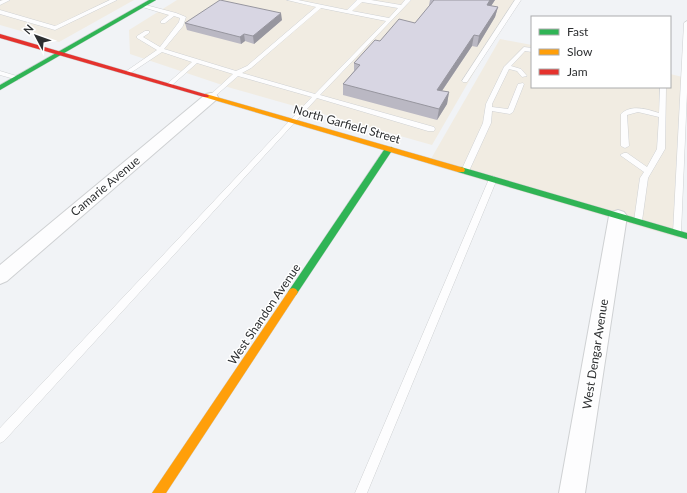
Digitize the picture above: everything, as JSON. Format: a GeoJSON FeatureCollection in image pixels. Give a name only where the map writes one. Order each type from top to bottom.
{"type":"FeatureCollection","features":[{"type":"Feature","properties":{"kind":"main road"},"geometry":{"type":"LineString","coordinates":[[0,88],[146,2]]}},
{"type":"Feature","properties":{"kind":"main road","name":"North Garfield Street"},"geometry":{"type":"LineString","coordinates":[[0,36],[687,236]]}},
{"type":"Feature","properties":{"kind":"main road","name":"West Shandon Avenue"},"geometry":{"type":"LineString","coordinates":[[158,493],[389,149]]}},
{"type":"Feature","properties":{"kind":"street","name":"Camarie Avenue"},"geometry":{"type":"LineString","coordinates":[[0,276],[211,97]]}},
{"type":"Feature","properties":{"kind":"street","name":"West Dengar Avenue"},"geometry":{"type":"LineString","coordinates":[[572,493],[628,219]]}},
{"type":"Feature","properties":{"kind":"lane"},"geometry":{"type":"LineString","coordinates":[[0,3],[7,0]]}},
{"type":"Feature","properties":{"kind":"lane"},"geometry":{"type":"LineString","coordinates":[[0,12],[55,28],[114,0]]}},
{"type":"Feature","properties":{"kind":"lane"},"geometry":{"type":"LineString","coordinates":[[290,0],[390,20]]}},
{"type":"Feature","properties":{"kind":"lane"},"geometry":{"type":"LineString","coordinates":[[348,12],[361,0],[402,7]]}},
{"type":"Feature","properties":{"kind":"lane"},"geometry":{"type":"LineString","coordinates":[[0,437],[316,96],[408,0]]}},
{"type":"Feature","properties":{"kind":"lane"},"geometry":{"type":"LineString","coordinates":[[465,81],[518,0]]}},
{"type":"Feature","properties":{"kind":"lane"},"geometry":{"type":"LineString","coordinates":[[127,73],[161,50],[164,44],[182,24],[183,16],[174,14],[146,2]]}},
{"type":"Feature","properties":{"kind":"lane"},"geometry":{"type":"LineString","coordinates":[[211,97],[237,73],[249,67],[320,6]]}},
{"type":"Feature","properties":{"kind":"lane"},"geometry":{"type":"LineString","coordinates":[[163,22],[174,14]]}},
{"type":"Feature","properties":{"kind":"lane"},"geometry":{"type":"LineString","coordinates":[[677,233],[687,23]]}},
{"type":"Feature","properties":{"kind":"lane"},"geometry":{"type":"LineString","coordinates":[[147,32],[139,37],[161,50],[247,77],[431,129]]}},
{"type":"Feature","properties":{"kind":"lane"},"geometry":{"type":"LineString","coordinates":[[465,171],[487,123],[488,108],[507,67],[524,49],[531,50]]}},
{"type":"Feature","properties":{"kind":"lane"},"geometry":{"type":"LineString","coordinates":[[169,85],[196,61]]}},
{"type":"Feature","properties":{"kind":"lane"},"geometry":{"type":"LineString","coordinates":[[507,67],[519,70],[524,76]]}},
{"type":"Feature","properties":{"kind":"lane"},"geometry":{"type":"LineString","coordinates":[[0,73],[18,78]]}},
{"type":"Feature","properties":{"kind":"lane"},"geometry":{"type":"LineString","coordinates":[[488,108],[510,112],[521,84]]}},
{"type":"Feature","properties":{"kind":"lane"},"geometry":{"type":"LineString","coordinates":[[628,219],[644,178],[661,149],[662,88]]}},
{"type":"Feature","properties":{"kind":"lane"},"geometry":{"type":"LineString","coordinates":[[625,146],[624,114],[629,110],[640,110],[662,116]]}},
{"type":"Feature","properties":{"kind":"lane"},"geometry":{"type":"LineString","coordinates":[[624,155],[648,171]]}},
{"type":"Feature","properties":{"kind":"lane"},"geometry":{"type":"LineString","coordinates":[[361,493],[493,179]]}},
{"type":"Feature","properties":{"kind":"shaded area"},"geometry":{"type":"Polygon","coordinates":[[[0,0],[134,0],[59,42],[0,25],[0,0]]]}},
{"type":"Feature","properties":{"kind":"shaded area"},"geometry":{"type":"Polygon","coordinates":[[[177,0],[516,0],[432,145],[231,88],[130,54],[129,30],[177,0]]]}},
{"type":"Feature","properties":{"kind":"shaded area"},"geometry":{"type":"Polygon","coordinates":[[[500,39],[531,45],[531,88],[671,88],[671,74],[687,78],[679,238],[428,164],[500,39]]]}},
{"type":"Feature","properties":{"kind":"building"},"geometry":{"type":"Polygon","coordinates":[[[220,0],[281,13],[253,36],[244,34],[240,37],[185,23],[220,0]]]}},
{"type":"Feature","properties":{"kind":"building"},"geometry":{"type":"Polygon","coordinates":[[[434,0],[490,0],[487,5],[498,7],[479,36],[474,35],[437,90],[449,92],[439,109],[343,84],[360,65],[354,63],[375,40],[380,41],[399,19],[415,23],[434,0]]]}},
{"type":"Feature","properties":{"kind":"traffic: fast"},"geometry":{"type":"LineString","coordinates":[[0,88],[153,0]]}},
{"type":"Feature","properties":{"kind":"traffic: fast"},"geometry":{"type":"LineString","coordinates":[[293,292],[389,149]]}},
{"type":"Feature","properties":{"kind":"traffic: fast"},"geometry":{"type":"LineString","coordinates":[[461,170],[687,236]]}},
{"type":"Feature","properties":{"kind":"traffic: slow"},"geometry":{"type":"LineString","coordinates":[[206,96],[461,170]]}},
{"type":"Feature","properties":{"kind":"traffic: slow"},"geometry":{"type":"LineString","coordinates":[[158,493],[293,292]]}},
{"type":"Feature","properties":{"kind":"traffic: jam"},"geometry":{"type":"LineString","coordinates":[[0,36],[206,96]]}}]}
